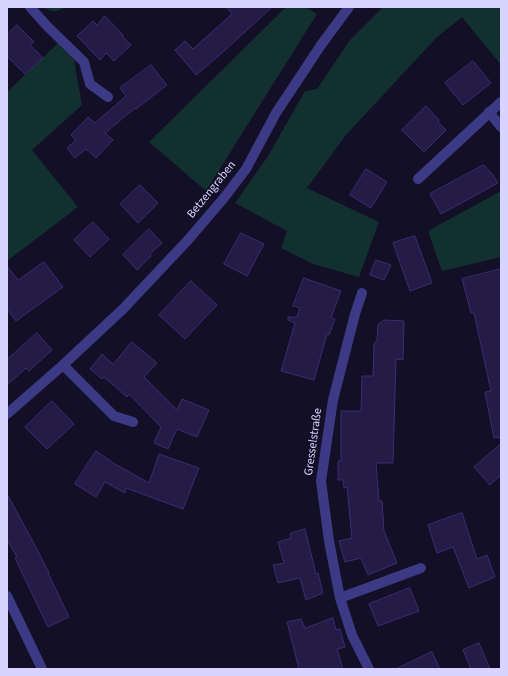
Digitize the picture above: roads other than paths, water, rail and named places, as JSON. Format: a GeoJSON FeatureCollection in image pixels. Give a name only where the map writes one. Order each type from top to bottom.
{"type":"FeatureCollection","features":[{"type":"Feature","properties":{"kind":"street"},"geometry":{"type":"LineString","coordinates":[[30,7],[84,62],[90,84],[108,97]]}},
{"type":"Feature","properties":{"kind":"street","name":"Betzengraben"},"geometry":{"type":"LineString","coordinates":[[7,414],[63,365],[123,309],[188,240],[223,200],[246,169],[276,113],[321,45],[349,7]]}},
{"type":"Feature","properties":{"kind":"street"},"geometry":{"type":"LineString","coordinates":[[418,179],[501,102]]}},
{"type":"Feature","properties":{"kind":"street"},"geometry":{"type":"LineString","coordinates":[[489,112],[501,127]]}},
{"type":"Feature","properties":{"kind":"street","name":"Gresselstraße"},"geometry":{"type":"LineString","coordinates":[[362,293],[355,314],[333,400],[322,481],[329,541],[340,598],[352,635],[369,669]]}},
{"type":"Feature","properties":{"kind":"street"},"geometry":{"type":"LineString","coordinates":[[63,365],[114,416],[133,422]]}},
{"type":"Feature","properties":{"kind":"street"},"geometry":{"type":"LineString","coordinates":[[340,598],[421,568]]}},
{"type":"Feature","properties":{"kind":"street"},"geometry":{"type":"LineString","coordinates":[[7,596],[42,669]]}}]}
